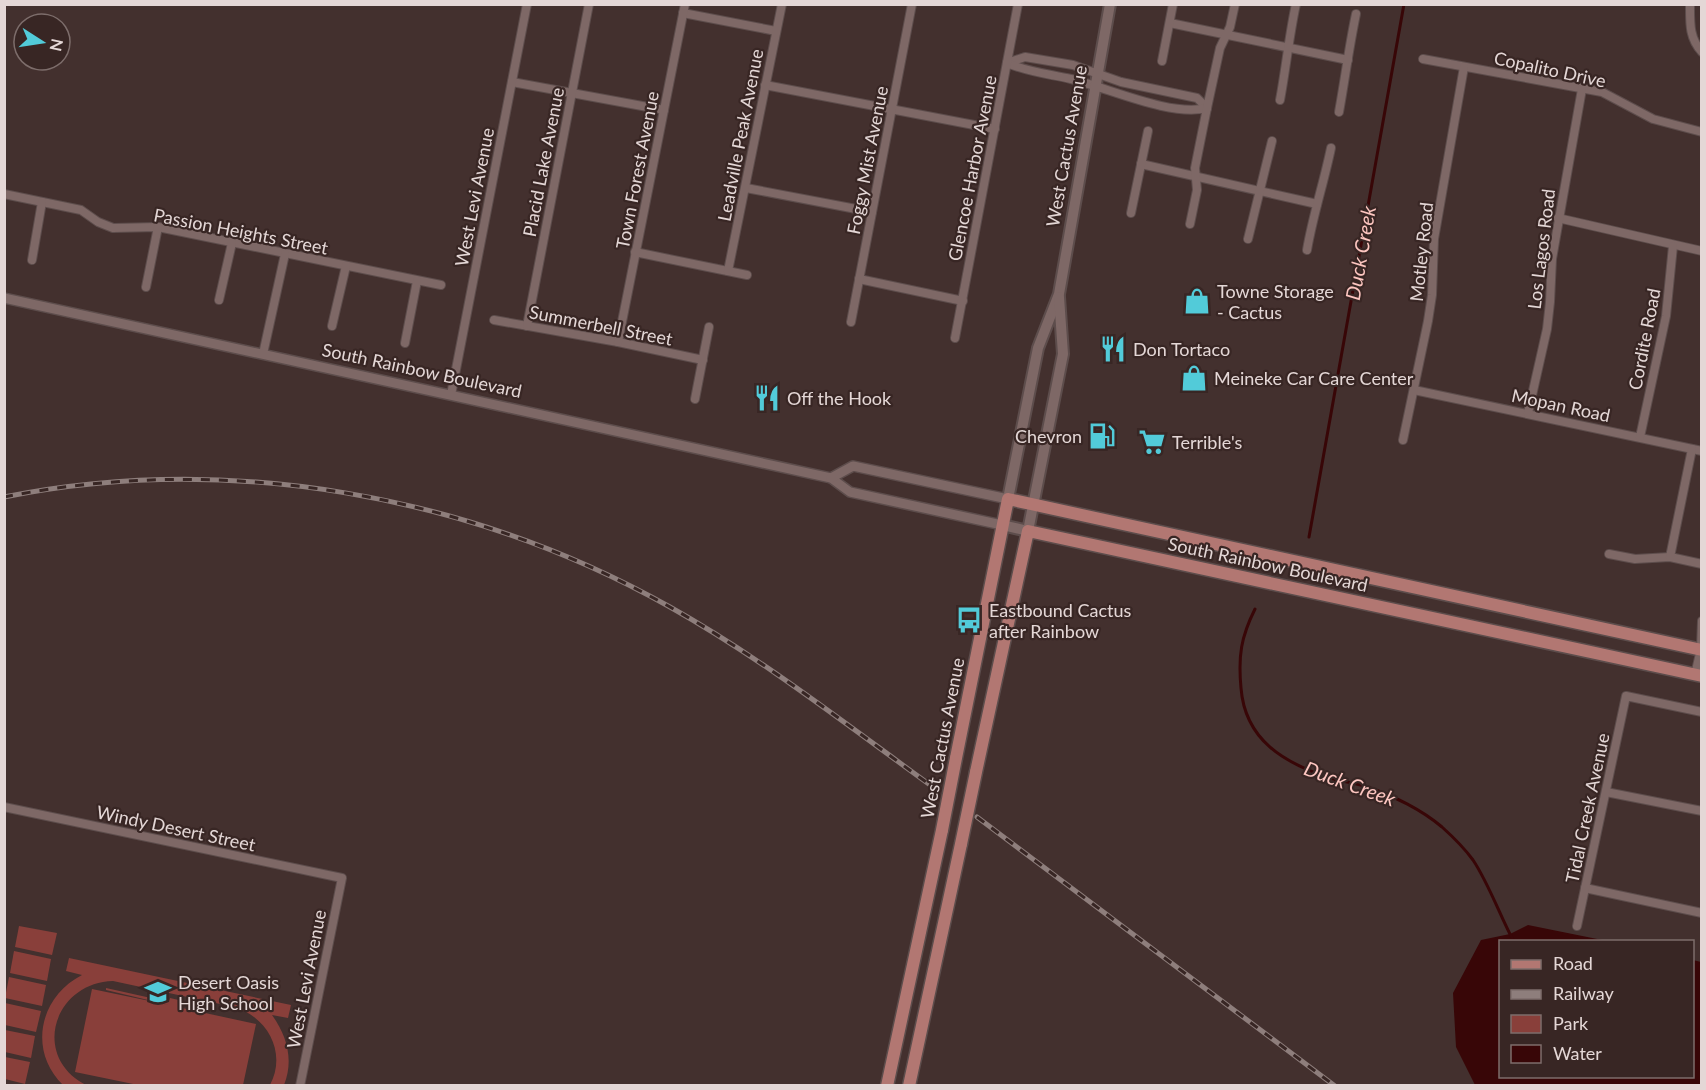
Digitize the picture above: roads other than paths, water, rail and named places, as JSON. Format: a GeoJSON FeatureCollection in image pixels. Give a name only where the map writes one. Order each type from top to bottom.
{"type":"FeatureCollection","features":[{"type":"Feature","properties":{"kind":"main road","name":"West Cactus Avenue"},"geometry":{"type":"LineString","coordinates":[[887,1086],[942,830],[1038,348],[1059,294],[1110,4]]}},
{"type":"Feature","properties":{"kind":"main road","name":"West Cactus Avenue"},"geometry":{"type":"LineString","coordinates":[[909,1086],[1034,504],[1063,354],[1059,294]]}},
{"type":"Feature","properties":{"kind":"main road","name":"South Rainbow Boulevard"},"geometry":{"type":"LineString","coordinates":[[1008,499],[1701,649]]}},
{"type":"Feature","properties":{"kind":"main road","name":"South Rainbow Boulevard"},"geometry":{"type":"LineString","coordinates":[[1002,525],[1698,676]]}},
{"type":"Feature","properties":{"kind":"street","name":"West Levi Avenue"},"geometry":{"type":"LineString","coordinates":[[451,395],[527,4]]}},
{"type":"Feature","properties":{"kind":"street","name":"Placid Lake Avenue"},"geometry":{"type":"LineString","coordinates":[[527,326],[589,4]]}},
{"type":"Feature","properties":{"kind":"street","name":"Leadville Peak Avenue"},"geometry":{"type":"LineString","coordinates":[[729,271],[782,4]]}},
{"type":"Feature","properties":{"kind":"street","name":"Foggy Mist Avenue"},"geometry":{"type":"LineString","coordinates":[[851,322],[912,4]]}},
{"type":"Feature","properties":{"kind":"street","name":"Glencoe Harbor Avenue"},"geometry":{"type":"LineString","coordinates":[[955,338],[1018,4]]}},
{"type":"Feature","properties":{"kind":"street"},"geometry":{"type":"LineString","coordinates":[[1162,61],[1173,4]]}},
{"type":"Feature","properties":{"kind":"street"},"geometry":{"type":"LineString","coordinates":[[1190,224],[1197,190],[1195,168],[1207,108],[1220,48],[1230,27],[1235,4]]}},
{"type":"Feature","properties":{"kind":"street"},"geometry":{"type":"LineString","coordinates":[[1280,100],[1296,4]]}},
{"type":"Feature","properties":{"kind":"street"},"geometry":{"type":"LineString","coordinates":[[1690,4],[1690,28],[1694,44],[1701,52]]}},
{"type":"Feature","properties":{"kind":"street"},"geometry":{"type":"LineString","coordinates":[[684,9],[776,31]]}},
{"type":"Feature","properties":{"kind":"street","name":"Town Forest Avenue"},"geometry":{"type":"LineString","coordinates":[[618,342],[684,9]]}},
{"type":"Feature","properties":{"kind":"street"},"geometry":{"type":"LineString","coordinates":[[1339,112],[1356,15]]}},
{"type":"Feature","properties":{"kind":"street"},"geometry":{"type":"LineString","coordinates":[[1170,23],[1348,60]]}},
{"type":"Feature","properties":{"kind":"street"},"geometry":{"type":"LineString","coordinates":[[1007,63],[1024,57],[1073,65],[1121,82],[1197,98],[1207,108]]}},
{"type":"Feature","properties":{"kind":"street","name":"Copalito Drive"},"geometry":{"type":"LineString","coordinates":[[1423,59],[1602,92],[1653,119],[1701,132]]}},
{"type":"Feature","properties":{"kind":"street"},"geometry":{"type":"LineString","coordinates":[[1007,63],[1023,70],[1095,86],[1169,107],[1195,111],[1207,108]]}},
{"type":"Feature","properties":{"kind":"street","name":"Motley Road"},"geometry":{"type":"LineString","coordinates":[[1403,440],[1432,295],[1434,239],[1464,67]]}},
{"type":"Feature","properties":{"kind":"street"},"geometry":{"type":"LineString","coordinates":[[512,82],[664,110]]}},
{"type":"Feature","properties":{"kind":"street"},"geometry":{"type":"LineString","coordinates":[[765,85],[995,129]]}},
{"type":"Feature","properties":{"kind":"street","name":"Los Lagos Road"},"geometry":{"type":"LineString","coordinates":[[1528,413],[1546,329],[1558,218],[1582,89]]}},
{"type":"Feature","properties":{"kind":"street"},"geometry":{"type":"LineString","coordinates":[[1131,213],[1148,131]]}},
{"type":"Feature","properties":{"kind":"street"},"geometry":{"type":"LineString","coordinates":[[1248,239],[1272,141]]}},
{"type":"Feature","properties":{"kind":"street"},"geometry":{"type":"LineString","coordinates":[[1307,250],[1331,148]]}},
{"type":"Feature","properties":{"kind":"street"},"geometry":{"type":"LineString","coordinates":[[1141,164],[1317,204]]}},
{"type":"Feature","properties":{"kind":"street"},"geometry":{"type":"LineString","coordinates":[[746,188],[872,212]]}},
{"type":"Feature","properties":{"kind":"street","name":"Passion Heights Street"},"geometry":{"type":"LineString","coordinates":[[4,194],[81,210],[98,222],[113,228],[158,227],[441,285]]}},
{"type":"Feature","properties":{"kind":"street"},"geometry":{"type":"LineString","coordinates":[[32,260],[42,202]]}},
{"type":"Feature","properties":{"kind":"street"},"geometry":{"type":"LineString","coordinates":[[1558,218],[1701,251]]}},
{"type":"Feature","properties":{"kind":"street"},"geometry":{"type":"LineString","coordinates":[[146,287],[158,227]]}},
{"type":"Feature","properties":{"kind":"street"},"geometry":{"type":"LineString","coordinates":[[219,300],[232,243]]}},
{"type":"Feature","properties":{"kind":"street","name":"Cordite Road"},"geometry":{"type":"LineString","coordinates":[[1640,437],[1666,316],[1673,246]]}},
{"type":"Feature","properties":{"kind":"street"},"geometry":{"type":"LineString","coordinates":[[635,252],[747,275]]}},
{"type":"Feature","properties":{"kind":"street"},"geometry":{"type":"LineString","coordinates":[[263,354],[285,254]]}},
{"type":"Feature","properties":{"kind":"street"},"geometry":{"type":"LineString","coordinates":[[332,326],[346,266]]}},
{"type":"Feature","properties":{"kind":"street"},"geometry":{"type":"LineString","coordinates":[[859,279],[963,301]]}},
{"type":"Feature","properties":{"kind":"street"},"geometry":{"type":"LineString","coordinates":[[405,343],[417,281]]}},
{"type":"Feature","properties":{"kind":"street","name":"South Rainbow Boulevard"},"geometry":{"type":"LineString","coordinates":[[4,298],[831,478],[850,492],[1002,525]]}},
{"type":"Feature","properties":{"kind":"street","name":"Summerbell Street"},"geometry":{"type":"LineString","coordinates":[[494,320],[703,360]]}},
{"type":"Feature","properties":{"kind":"street"},"geometry":{"type":"LineString","coordinates":[[695,399],[709,327]]}},
{"type":"Feature","properties":{"kind":"street","name":"Mopan Road"},"geometry":{"type":"LineString","coordinates":[[1414,390],[1701,451]]}},
{"type":"Feature","properties":{"kind":"street"},"geometry":{"type":"LineString","coordinates":[[1670,557],[1692,449]]}},
{"type":"Feature","properties":{"kind":"street","name":"South Rainbow Boulevard"},"geometry":{"type":"LineString","coordinates":[[831,478],[853,466],[1008,499]]}},
{"type":"Feature","properties":{"kind":"street"},"geometry":{"type":"LineString","coordinates":[[1609,554],[1635,559],[1670,557],[1701,564]]}},
{"type":"Feature","properties":{"kind":"street"},"geometry":{"type":"LineString","coordinates":[[1698,676],[1701,621]]}},
{"type":"Feature","properties":{"kind":"street","name":"Tidal Creek Avenue"},"geometry":{"type":"LineString","coordinates":[[1577,926],[1626,696],[1701,712]]}},
{"type":"Feature","properties":{"kind":"street"},"geometry":{"type":"LineString","coordinates":[[1606,792],[1701,811]]}},
{"type":"Feature","properties":{"kind":"street","name":"Windy Desert Street"},"geometry":{"type":"LineString","coordinates":[[4,807],[342,878]]}},
{"type":"Feature","properties":{"kind":"street","name":"West Levi Avenue"},"geometry":{"type":"LineString","coordinates":[[300,1086],[342,878]]}},
{"type":"Feature","properties":{"kind":"street"},"geometry":{"type":"LineString","coordinates":[[1585,888],[1701,913]]}},
{"type":"Feature","properties":{"kind":"water"},"geometry":{"type":"Polygon","coordinates":[[[1528,925],[1602,940],[1499,940],[1499,1078],[1694,1078],[1694,960],[1701,962],[1701,1085],[1475,1085],[1456,1047],[1453,993],[1481,940],[1510,934],[1528,925]]]}},
{"type":"Feature","properties":{"kind":"waterway","name":"Duck Creek"},"geometry":{"type":"LineString","coordinates":[[1309,537],[1404,4]]}},
{"type":"Feature","properties":{"kind":"waterway","name":"Duck Creek"},"geometry":{"type":"LineString","coordinates":[[1255,609],[1246,629],[1240,656],[1240,677],[1244,706],[1250,722],[1259,735],[1270,747],[1297,765],[1330,778],[1365,786],[1389,795],[1417,809],[1442,827],[1473,860],[1513,940]]}},
{"type":"Feature","properties":{"kind":"railway"},"geometry":{"type":"LineString","coordinates":[[4,497],[89,484],[175,479],[261,482],[347,493],[431,511],[514,536],[593,568],[704,627],[804,693],[933,787]]}},
{"type":"Feature","properties":{"kind":"railway"},"geometry":{"type":"LineString","coordinates":[[977,817],[1335,1086]]}},
{"type":"Feature","properties":{"kind":"place","name":"Towne Storage - Cactus"},"geometry":{"type":"Point","coordinates":[1197,301]}},
{"type":"Feature","properties":{"kind":"place","name":"Don Tortaco"},"geometry":{"type":"Point","coordinates":[1113,349]}},
{"type":"Feature","properties":{"kind":"place","name":"Meineke Car Care Center"},"geometry":{"type":"Point","coordinates":[1194,378]}},
{"type":"Feature","properties":{"kind":"place","name":"Off the Hook"},"geometry":{"type":"Point","coordinates":[767,398]}},
{"type":"Feature","properties":{"kind":"place","name":"Chevron"},"geometry":{"type":"Point","coordinates":[1102,436]}},
{"type":"Feature","properties":{"kind":"place","name":"Terrible's"},"geometry":{"type":"Point","coordinates":[1152,442]}},
{"type":"Feature","properties":{"kind":"place","name":"Eastbound Cactus after Rainbow"},"geometry":{"type":"Point","coordinates":[969,620]}},
{"type":"Feature","properties":{"kind":"place","name":"Desert Oasis High School"},"geometry":{"type":"Point","coordinates":[158,992]}}]}
